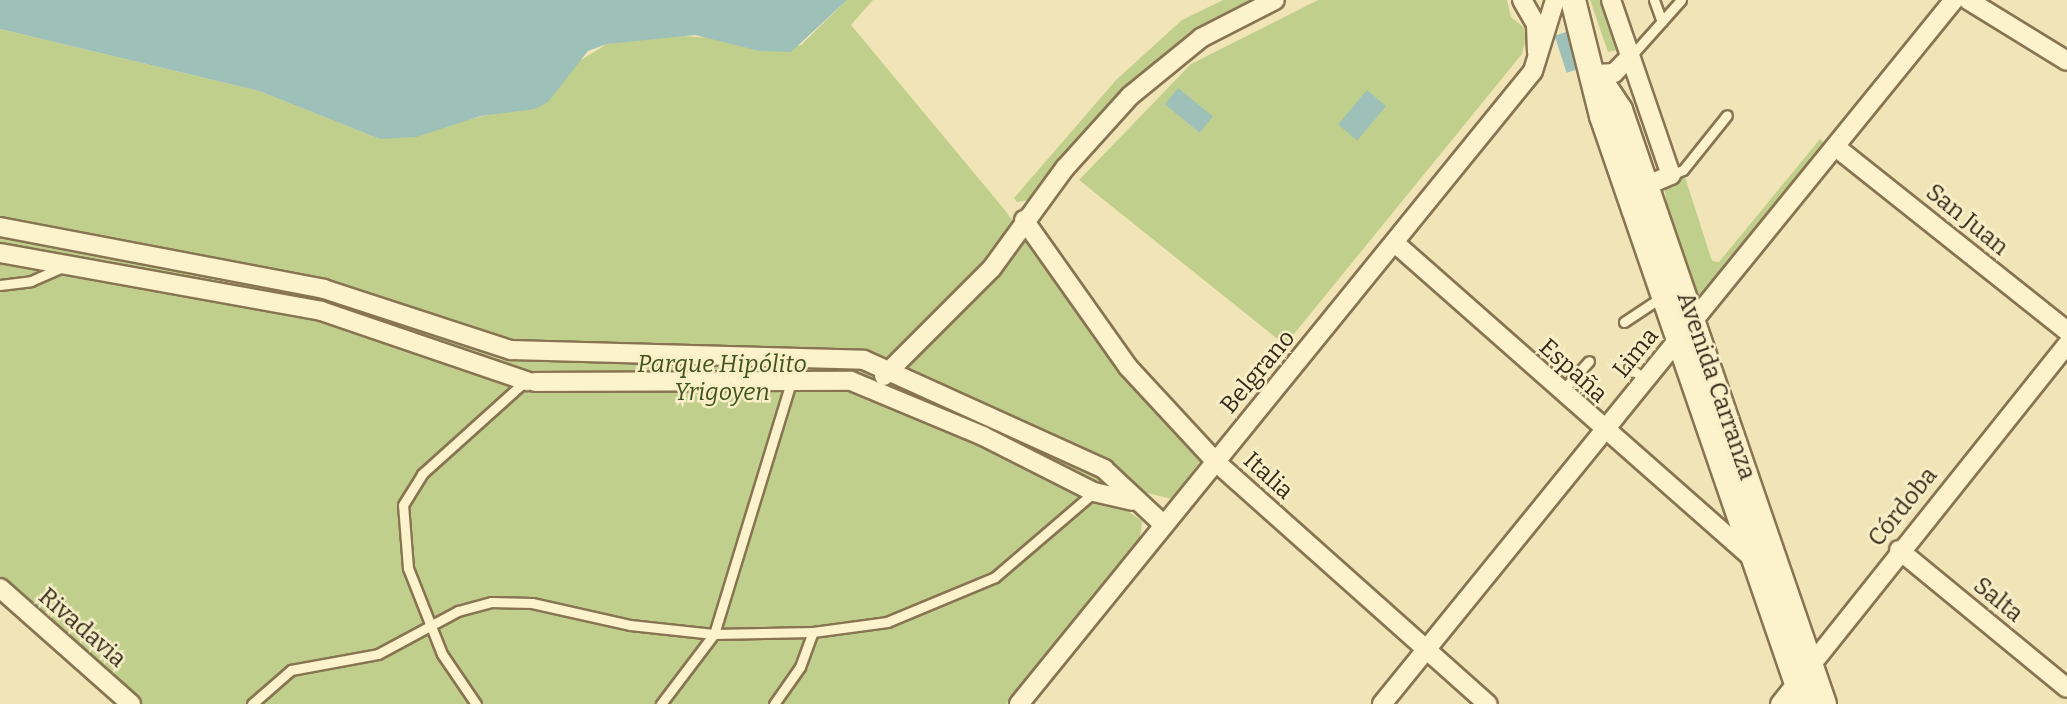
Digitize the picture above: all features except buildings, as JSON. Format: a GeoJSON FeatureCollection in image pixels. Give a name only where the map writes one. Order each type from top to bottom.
{"type":"FeatureCollection","features":[{"type":"Feature","properties":{"kind":"main road","name":"Avenida Carranza"},"geometry":{"type":"LineString","coordinates":[[1573,0],[1597,74],[1602,116],[1664,295],[1687,330],[1785,583],[1804,684]]}},
{"type":"Feature","properties":{"kind":"main road","name":"Avenida Carranza"},"geometry":{"type":"LineString","coordinates":[[1597,74],[1620,110],[1645,186],[1731,483],[1759,563],[1804,684],[1824,704]]}},
{"type":"Feature","properties":{"kind":"street"},"geometry":{"type":"LineString","coordinates":[[877,389],[889,367],[992,268],[1024,220],[1143,83],[1201,38],[1275,0]]}},
{"type":"Feature","properties":{"kind":"street"},"geometry":{"type":"LineString","coordinates":[[1522,0],[1536,24],[1533,71]]}},
{"type":"Feature","properties":{"kind":"street"},"geometry":{"type":"LineString","coordinates":[[1533,71],[1555,0]]}},
{"type":"Feature","properties":{"kind":"street"},"geometry":{"type":"LineString","coordinates":[[1611,0],[1671,175],[1645,186]]}},
{"type":"Feature","properties":{"kind":"street","name":"Lima"},"geometry":{"type":"LineString","coordinates":[[1382,704],[1837,148],[1954,0]]}},
{"type":"Feature","properties":{"kind":"street"},"geometry":{"type":"LineString","coordinates":[[1968,0],[2067,61]]}},
{"type":"Feature","properties":{"kind":"street"},"geometry":{"type":"LineString","coordinates":[[1597,74],[1609,61],[1630,57]]}},
{"type":"Feature","properties":{"kind":"street","name":"Belgrano"},"geometry":{"type":"LineString","coordinates":[[1019,704],[1396,244],[1533,71]]}},
{"type":"Feature","properties":{"kind":"street","name":"San Juan"},"geometry":{"type":"LineString","coordinates":[[1837,148],[2067,331]]}},
{"type":"Feature","properties":{"kind":"street","name":"Italia"},"geometry":{"type":"LineString","coordinates":[[1024,220],[1128,367],[1216,462],[1488,704]]}},
{"type":"Feature","properties":{"kind":"street"},"geometry":{"type":"LineString","coordinates":[[0,228],[324,289],[474,342],[534,353],[803,354],[889,367],[1104,469],[1132,501],[1164,525]]}},
{"type":"Feature","properties":{"kind":"street"},"geometry":{"type":"LineString","coordinates":[[64,267],[69,243]]}},
{"type":"Feature","properties":{"kind":"street","name":"España"},"geometry":{"type":"LineString","coordinates":[[1396,244],[1604,432],[1785,583]]}},
{"type":"Feature","properties":{"kind":"street"},"geometry":{"type":"LineString","coordinates":[[0,253],[64,267],[321,311],[531,381],[792,377],[877,389],[1094,492],[1132,501]]}},
{"type":"Feature","properties":{"kind":"street","name":"Córdoba"},"geometry":{"type":"LineString","coordinates":[[1780,704],[1804,684],[1899,550],[2067,345]]}},
{"type":"Feature","properties":{"kind":"street"},"geometry":{"type":"LineString","coordinates":[[531,381],[546,367],[534,353]]}},
{"type":"Feature","properties":{"kind":"street"},"geometry":{"type":"LineString","coordinates":[[1701,515],[1728,514],[1731,483]]}},
{"type":"Feature","properties":{"kind":"street","name":"Salta"},"geometry":{"type":"LineString","coordinates":[[1899,550],[2065,683]]}},
{"type":"Feature","properties":{"kind":"street","name":"Rivadavia"},"geometry":{"type":"LineString","coordinates":[[0,590],[131,704]]}},
{"type":"Feature","properties":{"kind":"lane"},"geometry":{"type":"LineString","coordinates":[[1654,0],[1662,22]]}},
{"type":"Feature","properties":{"kind":"lane"},"geometry":{"type":"LineString","coordinates":[[1630,57],[1681,0]]}},
{"type":"Feature","properties":{"kind":"lane"},"geometry":{"type":"LineString","coordinates":[[1671,175],[1683,170],[1727,115]]}},
{"type":"Feature","properties":{"kind":"lane"},"geometry":{"type":"LineString","coordinates":[[0,285],[31,281],[64,267]]}},
{"type":"Feature","properties":{"kind":"lane"},"geometry":{"type":"LineString","coordinates":[[1624,322],[1664,295]]}},
{"type":"Feature","properties":{"kind":"lane"},"geometry":{"type":"LineString","coordinates":[[1560,393],[1589,360]]}},
{"type":"Feature","properties":{"kind":"lane"},"geometry":{"type":"LineString","coordinates":[[1629,367],[1646,380]]}},
{"type":"Feature","properties":{"kind":"lane"},"geometry":{"type":"LineString","coordinates":[[661,704],[714,634],[792,377]]}},
{"type":"Feature","properties":{"kind":"lane"},"geometry":{"type":"LineString","coordinates":[[476,704],[431,626],[408,568],[404,505],[422,474],[531,381]]}},
{"type":"Feature","properties":{"kind":"lane"},"geometry":{"type":"LineString","coordinates":[[252,704],[291,670],[378,654],[475,605],[517,601],[630,625],[714,634],[813,632],[887,622],[957,597],[1025,554],[1094,492]]}},
{"type":"Feature","properties":{"kind":"lane"},"geometry":{"type":"LineString","coordinates":[[774,704],[800,667],[813,632]]}},
{"type":"Feature","properties":{"kind":"green space","name":"Parque Hipólito Yrigoyen"},"geometry":{"type":"Polygon","coordinates":[[[847,0],[873,0],[851,25],[1004,209],[1121,368],[1202,459],[1172,499],[1139,491],[1125,509],[1142,521],[1140,538],[1007,704],[142,704],[0,578],[0,29],[259,91],[380,139],[548,102],[576,63],[607,44],[668,35],[713,38],[759,51],[801,45],[847,0]]]}},
{"type":"Feature","properties":{"kind":"green space"},"geometry":{"type":"Polygon","coordinates":[[[1223,0],[1255,0],[1193,31],[1127,87],[1029,200],[1017,202],[1014,198],[1116,80],[1182,20],[1223,0]]]}},
{"type":"Feature","properties":{"kind":"green space"},"geometry":{"type":"Polygon","coordinates":[[[1318,0],[1507,0],[1511,17],[1528,31],[1522,54],[1285,345],[1079,180],[1191,64],[1318,0]]]}},
{"type":"Feature","properties":{"kind":"green space"},"geometry":{"type":"Polygon","coordinates":[[[1590,0],[1603,0],[1618,50],[1608,52],[1590,0]]]}},
{"type":"Feature","properties":{"kind":"green space"},"geometry":{"type":"Polygon","coordinates":[[[1820,139],[1828,146],[1697,297],[1672,233],[1664,186],[1685,177],[1712,261],[1719,262],[1820,139]]]}},
{"type":"Feature","properties":{"kind":"water"},"geometry":{"type":"Polygon","coordinates":[[[0,0],[847,0],[791,52],[759,51],[695,35],[607,44],[588,51],[548,102],[535,109],[481,116],[416,137],[380,139],[259,91],[0,29],[0,0]]]}},
{"type":"Feature","properties":{"kind":"water"},"geometry":{"type":"Polygon","coordinates":[[[1566,32],[1578,69],[1567,73],[1555,36],[1566,32]]]}},
{"type":"Feature","properties":{"kind":"water"},"geometry":{"type":"Polygon","coordinates":[[[1178,88],[1213,116],[1200,133],[1165,104],[1178,88]]]}},
{"type":"Feature","properties":{"kind":"water"},"geometry":{"type":"Polygon","coordinates":[[[1367,90],[1386,106],[1357,141],[1338,124],[1367,90]]]}}]}
